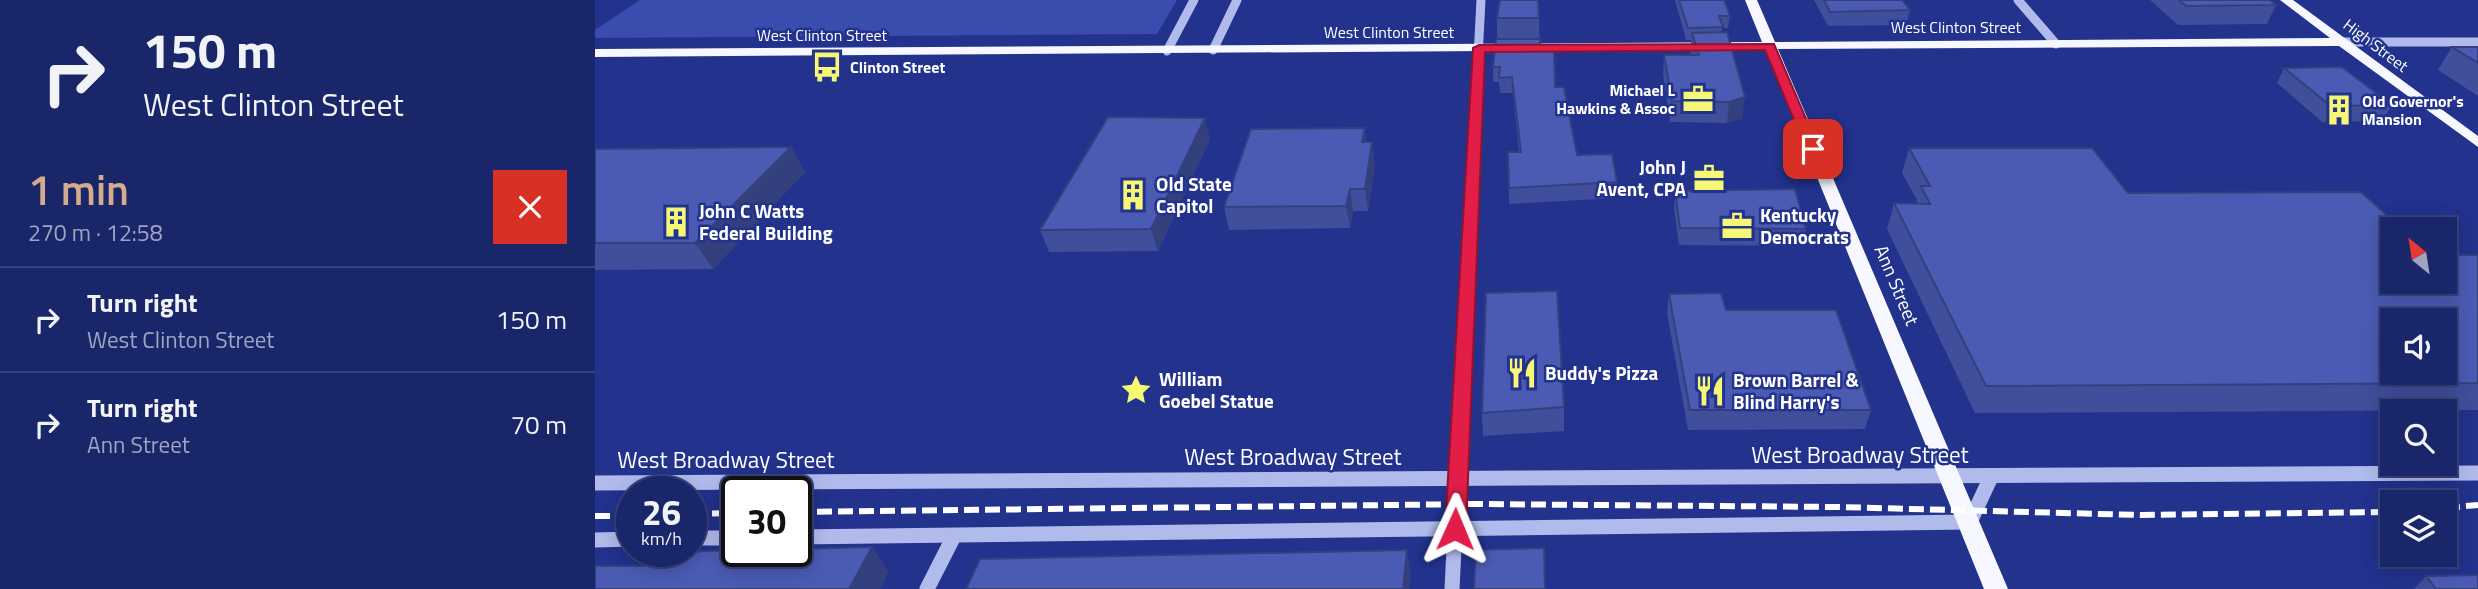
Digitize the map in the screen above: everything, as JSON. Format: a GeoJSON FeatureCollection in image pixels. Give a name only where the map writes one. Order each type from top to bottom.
{"type":"FeatureCollection","features":[{"type":"Feature","properties":{"kind":"main road","name":"Ann Street"},"geometry":{"type":"LineString","coordinates":[[1751,0],[1996,589]]}},
{"type":"Feature","properties":{"kind":"main road","name":"High Street"},"geometry":{"type":"LineString","coordinates":[[2286,0],[2478,143]]}},
{"type":"Feature","properties":{"kind":"main road","name":"West Clinton Street"},"geometry":{"type":"LineString","coordinates":[[595,53],[2343,42]]}},
{"type":"Feature","properties":{"kind":"street"},"geometry":{"type":"LineString","coordinates":[[1167,51],[1195,0]]}},
{"type":"Feature","properties":{"kind":"street"},"geometry":{"type":"LineString","coordinates":[[1213,50],[1237,0]]}},
{"type":"Feature","properties":{"kind":"street"},"geometry":{"type":"LineString","coordinates":[[1453,589],[1481,0]]}},
{"type":"Feature","properties":{"kind":"street"},"geometry":{"type":"LineString","coordinates":[[2018,0],[2056,44]]}},
{"type":"Feature","properties":{"kind":"street","name":"West Clinton Street"},"geometry":{"type":"LineString","coordinates":[[2343,42],[2478,42]]}},
{"type":"Feature","properties":{"kind":"street","name":"West Broadway Street"},"geometry":{"type":"LineString","coordinates":[[595,484],[2478,473]]}},
{"type":"Feature","properties":{"kind":"street","name":"West Broadway Street"},"geometry":{"type":"LineString","coordinates":[[1970,522],[1991,477]]}},
{"type":"Feature","properties":{"kind":"street"},"geometry":{"type":"LineString","coordinates":[[812,537],[1970,522]]}},
{"type":"Feature","properties":{"kind":"street"},"geometry":{"type":"LineString","coordinates":[[927,589],[954,536]]}},
{"type":"Feature","properties":{"kind":"street"},"geometry":{"type":"LineString","coordinates":[[595,540],[616,539]]}},
{"type":"Feature","properties":{"kind":"shaded area"},"geometry":{"type":"Polygon","coordinates":[[[640,0],[1177,0],[1157,34],[595,38],[595,30],[640,0]]]}},
{"type":"Feature","properties":{"kind":"building"},"geometry":{"type":"Polygon","coordinates":[[[1500,0],[1538,0],[1539,18],[1497,18],[1500,0]]]}},
{"type":"Feature","properties":{"kind":"building"},"geometry":{"type":"Polygon","coordinates":[[[1679,0],[1724,0],[1730,16],[1719,16],[1723,27],[1688,28],[1679,0]]]}},
{"type":"Feature","properties":{"kind":"building"},"geometry":{"type":"Polygon","coordinates":[[[1824,0],[1902,0],[1910,10],[1830,12],[1824,0]]]}},
{"type":"Feature","properties":{"kind":"building"},"geometry":{"type":"Polygon","coordinates":[[[2179,0],[2270,0],[2276,5],[2186,6],[2179,0]]]}},
{"type":"Feature","properties":{"kind":"building"},"geometry":{"type":"Polygon","coordinates":[[[1727,32],[1745,97],[1729,102],[1672,101],[1664,55],[1699,55],[1692,33],[1727,32]]]}},
{"type":"Feature","properties":{"kind":"building"},"geometry":{"type":"Polygon","coordinates":[[[1496,39],[1540,39],[1540,49],[1554,49],[1555,87],[1564,87],[1577,155],[1612,154],[1617,182],[1509,188],[1508,152],[1521,152],[1512,77],[1499,78],[1500,67],[1493,67],[1496,39]]]}},
{"type":"Feature","properties":{"kind":"building"},"geometry":{"type":"Polygon","coordinates":[[[2452,47],[2478,47],[2478,63],[2452,47]]]}},
{"type":"Feature","properties":{"kind":"building"},"geometry":{"type":"Polygon","coordinates":[[[2342,67],[2392,105],[2331,106],[2284,68],[2342,67]]]}},
{"type":"Feature","properties":{"kind":"building","name":"Old State Capitol"},"geometry":{"type":"Polygon","coordinates":[[[1108,117],[1205,118],[1151,229],[1040,230],[1108,117]]]}},
{"type":"Feature","properties":{"kind":"building"},"geometry":{"type":"Polygon","coordinates":[[[1365,128],[1362,142],[1372,142],[1365,189],[1350,189],[1346,206],[1224,207],[1251,129],[1365,128]]]}},
{"type":"Feature","properties":{"kind":"building"},"geometry":{"type":"Polygon","coordinates":[[[791,147],[695,243],[595,243],[595,149],[791,147]]]}},
{"type":"Feature","properties":{"kind":"building"},"geometry":{"type":"Polygon","coordinates":[[[1909,148],[2092,148],[2128,193],[2361,192],[2389,217],[2380,217],[2380,294],[2457,294],[2457,255],[2478,255],[2478,383],[2457,383],[2457,308],[2380,308],[2380,384],[1986,386],[1894,203],[1930,204],[1921,186],[1930,186],[1909,148]]]}},
{"type":"Feature","properties":{"kind":"building"},"geometry":{"type":"Polygon","coordinates":[[[1795,189],[1806,229],[1680,228],[1675,191],[1795,189]]]}},
{"type":"Feature","properties":{"kind":"building","name":"Buddy's Pizza"},"geometry":{"type":"Polygon","coordinates":[[[1557,291],[1564,407],[1482,413],[1486,293],[1557,291]]]}},
{"type":"Feature","properties":{"kind":"building"},"geometry":{"type":"Polygon","coordinates":[[[1721,293],[1726,310],[1836,310],[1871,410],[1690,410],[1669,294],[1721,293]]]}},
{"type":"Feature","properties":{"kind":"building"},"geometry":{"type":"Polygon","coordinates":[[[872,547],[849,589],[595,589],[595,566],[707,567],[707,551],[721,551],[721,567],[812,567],[812,549],[872,547]]]}},
{"type":"Feature","properties":{"kind":"building"},"geometry":{"type":"Polygon","coordinates":[[[1544,548],[1545,589],[1474,589],[1476,550],[1544,548]]]}},
{"type":"Feature","properties":{"kind":"building"},"geometry":{"type":"Polygon","coordinates":[[[1407,550],[1403,589],[966,589],[980,559],[1407,550]]]}},
{"type":"Feature","properties":{"kind":"building"},"geometry":{"type":"Polygon","coordinates":[[[2478,575],[2478,589],[2436,589],[2426,576],[2478,575]]]}},
{"type":"Feature","properties":{"kind":"railway"},"geometry":{"type":"LineString","coordinates":[[812,512],[1476,504],[1838,507],[2140,515],[2380,512]]}},
{"type":"Feature","properties":{"kind":"railway"},"geometry":{"type":"LineString","coordinates":[[2457,507],[2478,505]]}},
{"type":"Feature","properties":{"kind":"railway"},"geometry":{"type":"LineString","coordinates":[[707,514],[721,513]]}},
{"type":"Feature","properties":{"kind":"railway"},"geometry":{"type":"LineString","coordinates":[[595,516],[616,516]]}},
{"type":"Feature","properties":{"kind":"place","name":"Clinton Street"},"geometry":{"type":"Point","coordinates":[827,67]}},
{"type":"Feature","properties":{"kind":"place","name":"Michael L Hawkins & Assoc"},"geometry":{"type":"Point","coordinates":[1698,99]}},
{"type":"Feature","properties":{"kind":"place","name":"Old Governor's Mansion"},"geometry":{"type":"Point","coordinates":[2339,110]}},
{"type":"Feature","properties":{"kind":"place","name":"John J Avent, CPA"},"geometry":{"type":"Point","coordinates":[1709,178]}},
{"type":"Feature","properties":{"kind":"place","name":"Old State Capitol"},"geometry":{"type":"Point","coordinates":[1133,195]}},
{"type":"Feature","properties":{"kind":"place","name":"John C Watts Federal Building"},"geometry":{"type":"Point","coordinates":[676,222]}},
{"type":"Feature","properties":{"kind":"place","name":"Kentucky Democrats"},"geometry":{"type":"Point","coordinates":[1737,226]}},
{"type":"Feature","properties":{"kind":"place","name":"Buddy's Pizza"},"geometry":{"type":"Point","coordinates":[1522,373]}},
{"type":"Feature","properties":{"kind":"place","name":"William Goebel Statue"},"geometry":{"type":"Point","coordinates":[1136,390]}},
{"type":"Feature","properties":{"kind":"place","name":"Brown Barrel & Blind Harry's"},"geometry":{"type":"Point","coordinates":[1710,391]}},
{"type":"Feature","properties":{"kind":"route"},"geometry":{"type":"LineString","coordinates":[[1455,529],[1479,48],[1770,46],[1813,149]]}}]}
